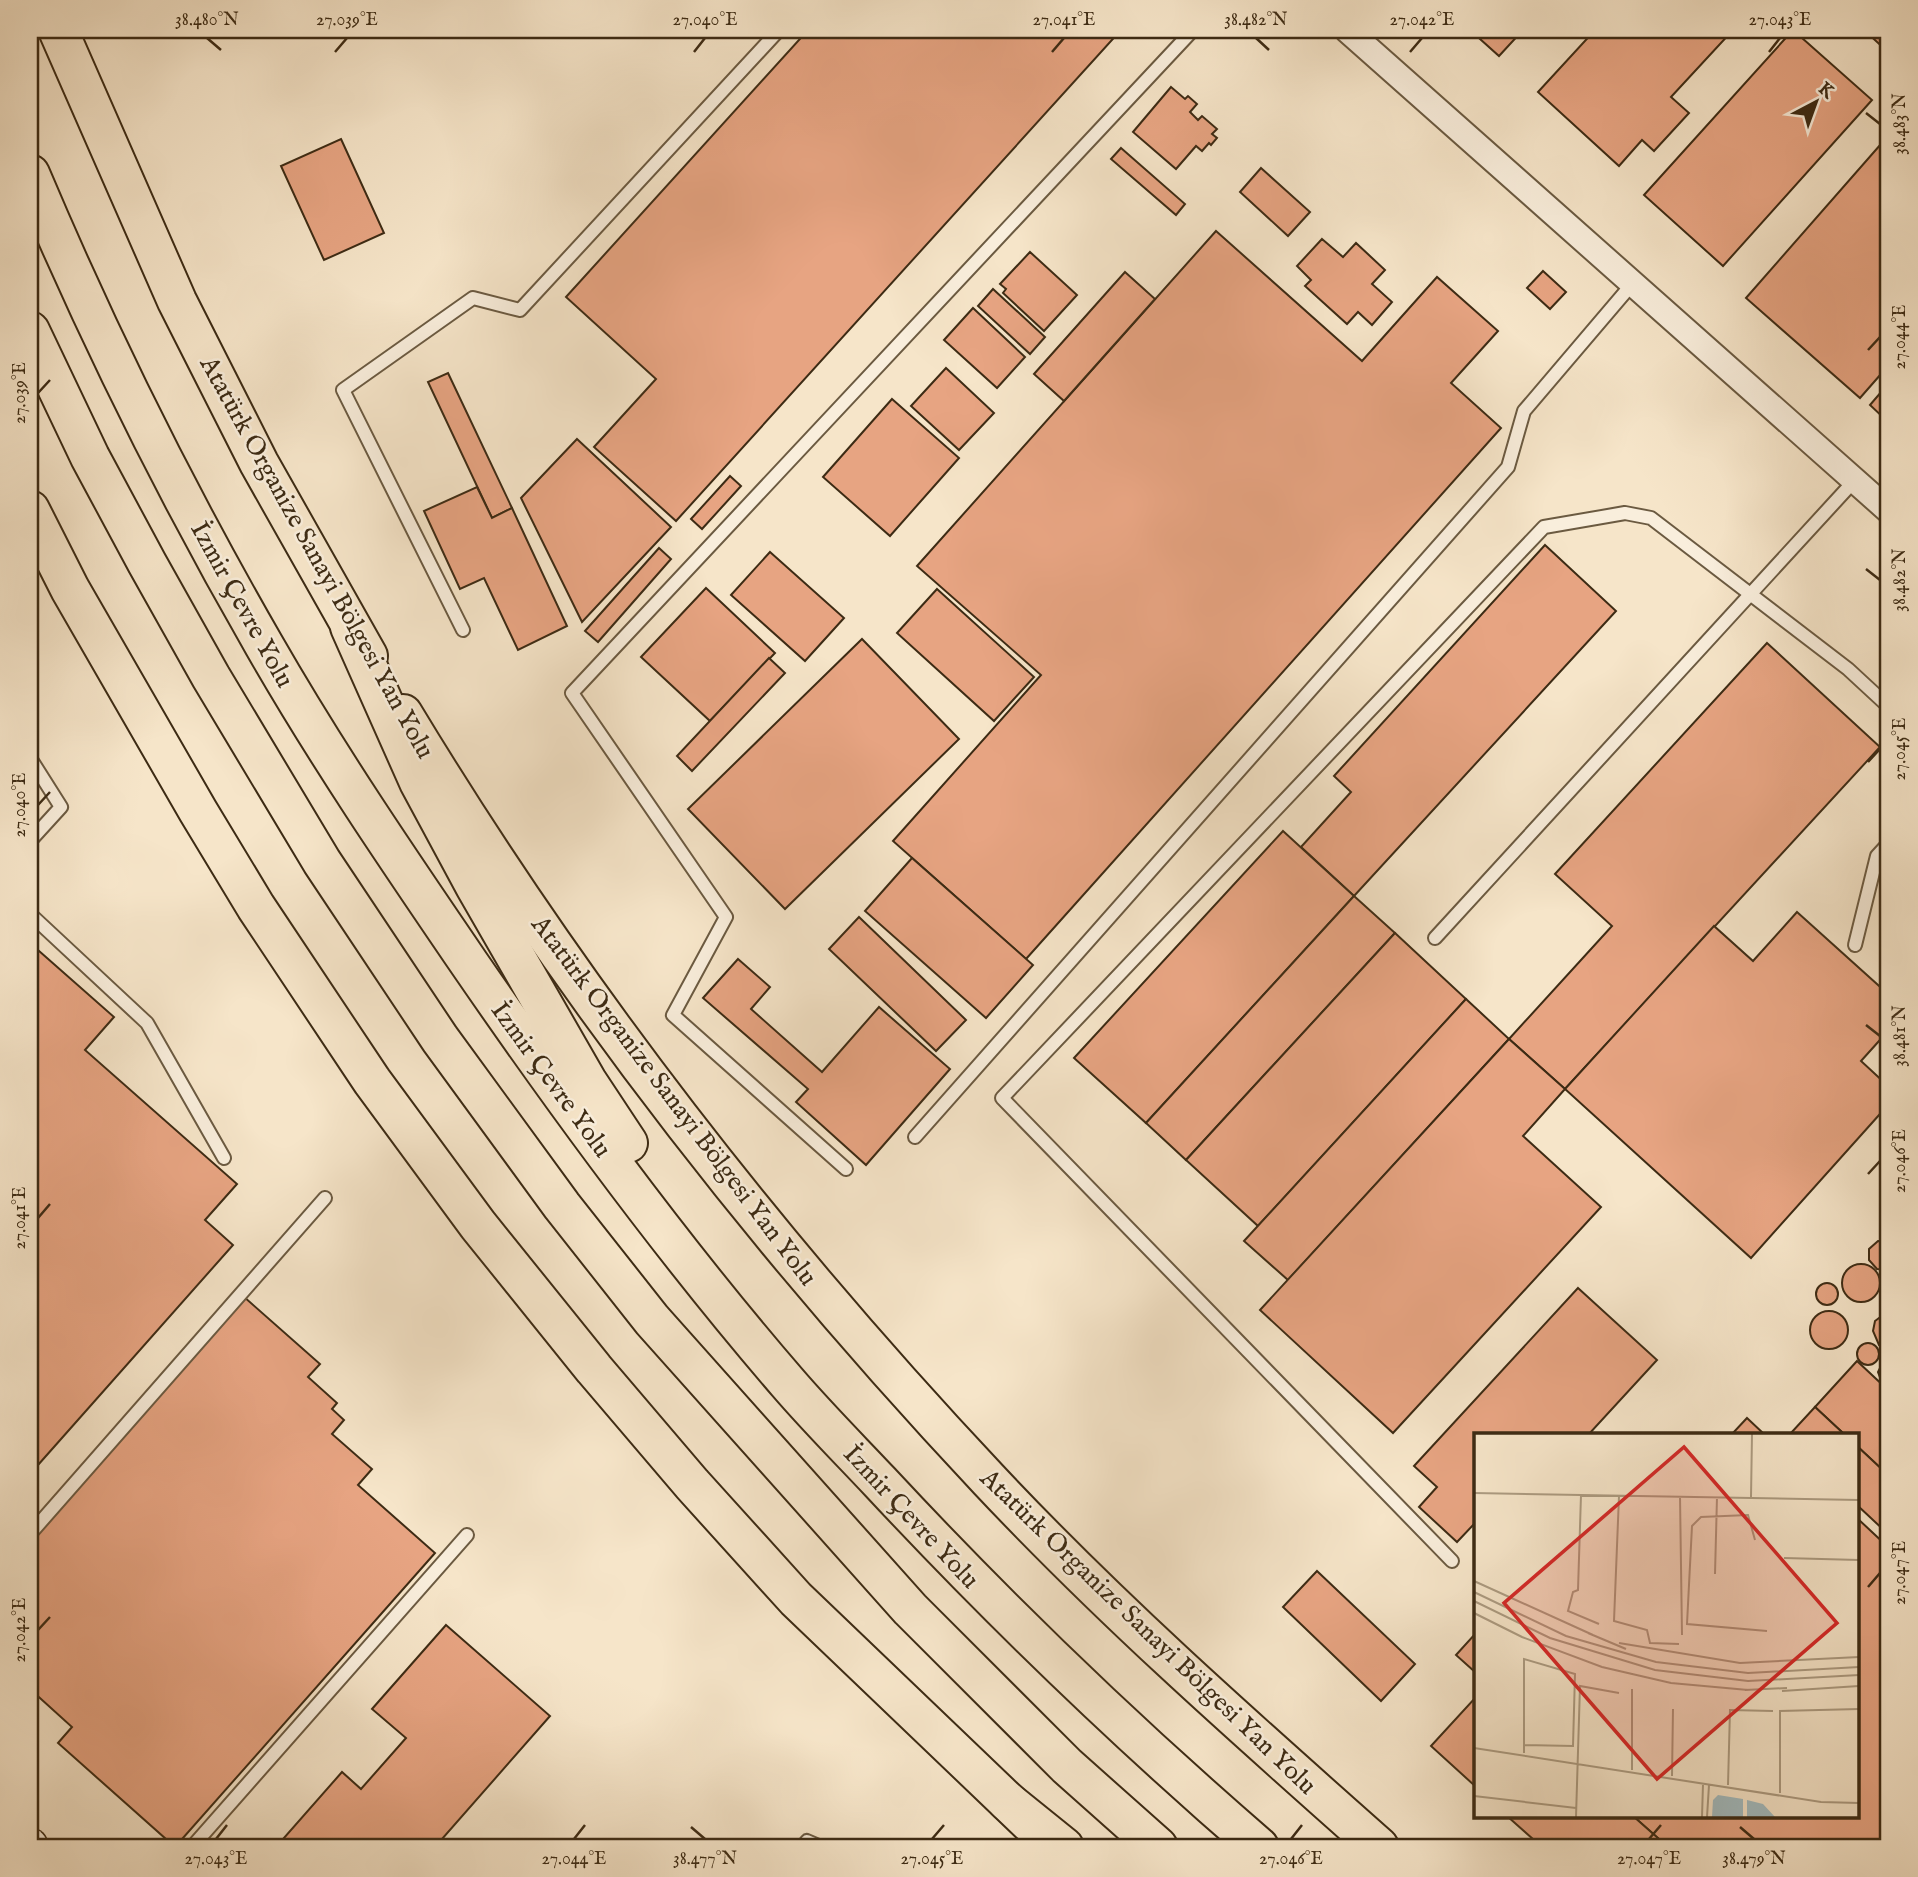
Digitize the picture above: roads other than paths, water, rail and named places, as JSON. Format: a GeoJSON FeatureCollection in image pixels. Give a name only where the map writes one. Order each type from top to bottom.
{"type":"FeatureCollection","features":[{"type":"Feature","properties":{"kind":"main road","name":"Atatürk Organize Sanayi Bölgesi Yan Yolu"},"geometry":{"type":"LineString","coordinates":[[58,30],[177,301],[258,463],[350,627],[435,767],[587,993],[733,1186],[859,1339],[991,1483],[1120,1611],[1379,1847]]}},
{"type":"Feature","properties":{"kind":"main road","name":"İzmir Çevre Yolu"},"geometry":{"type":"LineString","coordinates":[[30,174],[63,253],[202,532],[265,646],[378,830],[553,1084],[638,1196],[788,1384],[1030,1639],[1259,1847]]}},
{"type":"Feature","properties":{"kind":"main road"},"geometry":{"type":"LineString","coordinates":[[30,331],[90,457],[154,574],[211,677],[322,862],[440,1039],[562,1206],[652,1320],[910,1609],[1067,1766],[1158,1847]]}},
{"type":"Feature","properties":{"kind":"main road"},"geometry":{"type":"LineString","coordinates":[[30,510],[70,589],[256,907],[372,1082],[478,1225],[594,1369],[692,1484],[796,1599],[1056,1847]]}},
{"type":"Feature","properties":{"kind":"main road"},"geometry":{"type":"LineString","coordinates":[[350,627],[419,782],[587,1082],[788,1384]]}},
{"type":"Feature","properties":{"kind":"main road"},"geometry":{"type":"LineString","coordinates":[[1007,1801],[1064,1847]]}},
{"type":"Feature","properties":{"kind":"street"},"geometry":{"type":"LineString","coordinates":[[1347,30],[1888,510]]}},
{"type":"Feature","properties":{"kind":"lane"},"geometry":{"type":"LineString","coordinates":[[463,630],[343,390],[473,298],[520,310],[779,30]]}},
{"type":"Feature","properties":{"kind":"lane"},"geometry":{"type":"LineString","coordinates":[[846,1169],[673,1015],[726,917],[572,693],[1193,30]]}},
{"type":"Feature","properties":{"kind":"lane"},"geometry":{"type":"LineString","coordinates":[[915,1137],[1508,467],[1524,411],[1633,284]]}},
{"type":"Feature","properties":{"kind":"lane"},"geometry":{"type":"LineString","coordinates":[[1434,938],[1855,480]]}},
{"type":"Feature","properties":{"kind":"lane"},"geometry":{"type":"LineString","coordinates":[[1452,1561],[1002,1098],[1544,527],[1625,513],[1651,518],[1848,668],[1888,706]]}},
{"type":"Feature","properties":{"kind":"lane"},"geometry":{"type":"LineString","coordinates":[[30,758],[61,807],[30,841]]}},
{"type":"Feature","properties":{"kind":"lane"},"geometry":{"type":"LineString","coordinates":[[1855,945],[1877,856],[1888,845]]}},
{"type":"Feature","properties":{"kind":"lane"},"geometry":{"type":"LineString","coordinates":[[30,914],[147,1023],[224,1158]]}},
{"type":"Feature","properties":{"kind":"lane"},"geometry":{"type":"LineString","coordinates":[[30,1534],[325,1198]]}},
{"type":"Feature","properties":{"kind":"lane"},"geometry":{"type":"LineString","coordinates":[[192,1847],[467,1535]]}},
{"type":"Feature","properties":{"kind":"lane"},"geometry":{"type":"LineString","coordinates":[[802,1847],[807,1841],[821,1847]]}}]}
